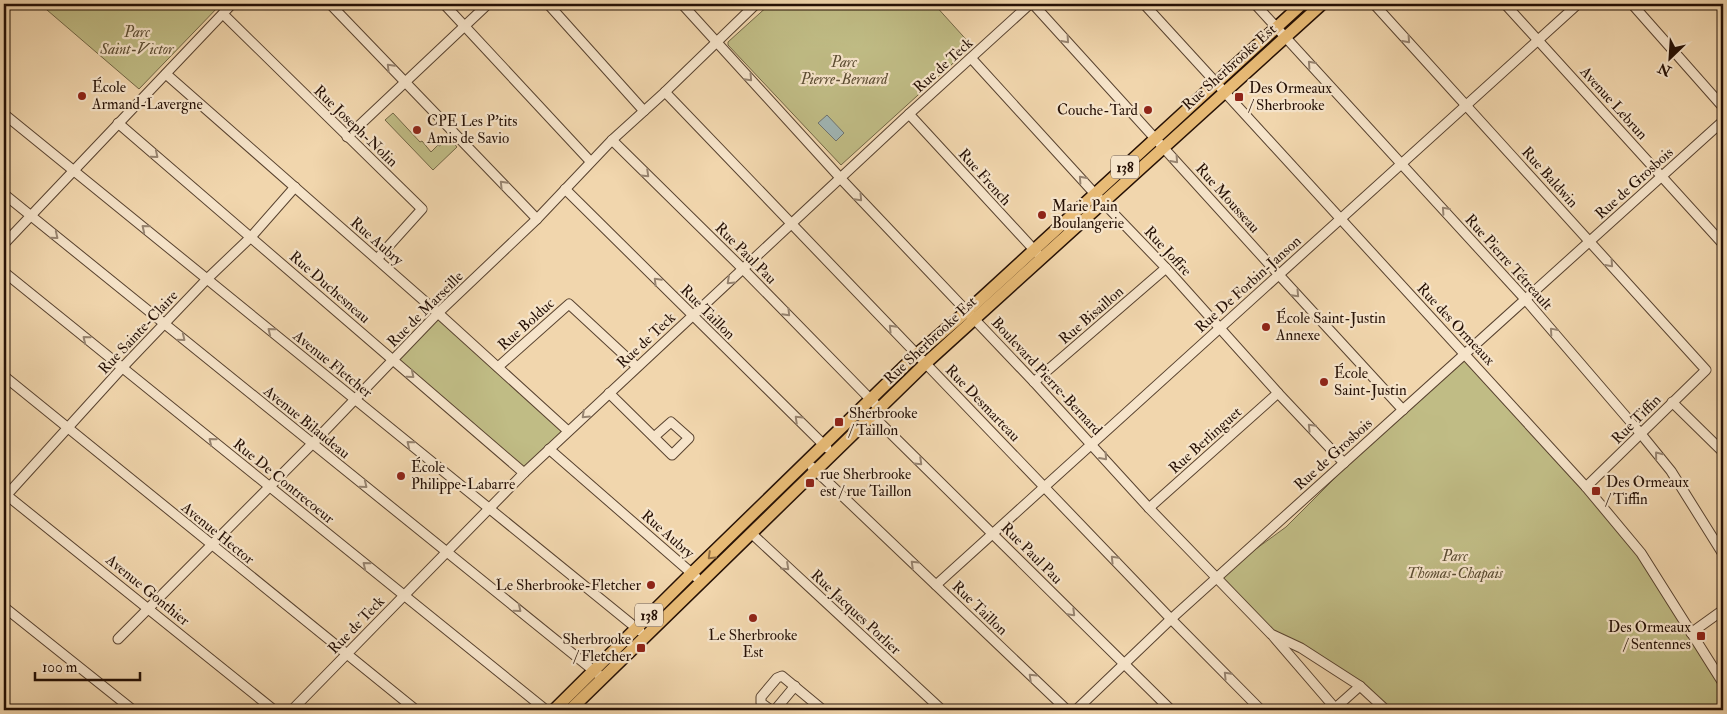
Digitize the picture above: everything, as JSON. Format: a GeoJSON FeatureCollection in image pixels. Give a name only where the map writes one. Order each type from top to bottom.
{"type":"FeatureCollection","features":[{"type":"Feature","properties":{"kind":"main road","name":"Rue Sherbrooke Est"},"geometry":{"type":"LineString","coordinates":[[1159,143],[1215,83],[1302,4]]}},
{"type":"Feature","properties":{"kind":"main road","name":"Rue Sherbrooke Est"},"geometry":{"type":"LineString","coordinates":[[829,449],[876,411],[926,363],[971,315],[1159,143],[1224,92],[1322,4]]}},
{"type":"Feature","properties":{"kind":"main road","name":"Rue Sherbrooke Est"},"geometry":{"type":"LineString","coordinates":[[554,710],[598,674],[641,632],[701,582],[751,533],[829,449],[871,400],[918,354],[971,315]]}},
{"type":"Feature","properties":{"kind":"main road","name":"Rue Sherbrooke Est"},"geometry":{"type":"LineString","coordinates":[[641,632],[692,573],[812,466]]}},
{"type":"Feature","properties":{"kind":"main road","name":"Rue Sherbrooke Est"},"geometry":{"type":"LineString","coordinates":[[570,710],[598,674]]}},
{"type":"Feature","properties":{"kind":"street"},"geometry":{"type":"LineString","coordinates":[[4,244],[232,4]]}},
{"type":"Feature","properties":{"kind":"street"},"geometry":{"type":"LineString","coordinates":[[330,4],[537,219]]}},
{"type":"Feature","properties":{"kind":"street"},"geometry":{"type":"LineString","coordinates":[[444,4],[590,162]]}},
{"type":"Feature","properties":{"kind":"street"},"geometry":{"type":"LineString","coordinates":[[347,137],[488,4]]}},
{"type":"Feature","properties":{"kind":"street"},"geometry":{"type":"LineString","coordinates":[[548,4],[644,111]]}},
{"type":"Feature","properties":{"kind":"street","name":"Boulevard Pierre-Bernard"},"geometry":{"type":"LineString","coordinates":[[682,4],[840,177],[1216,578],[1271,634],[1334,709]]}},
{"type":"Feature","properties":{"kind":"street","name":"Rue de Marseille"},"geometry":{"type":"LineString","coordinates":[[118,639],[312,444],[438,313],[537,219],[612,140],[756,4]]}},
{"type":"Feature","properties":{"kind":"street","name":"Rue de Teck"},"geometry":{"type":"LineString","coordinates":[[292,710],[524,472],[840,177],[1032,4]]}},
{"type":"Feature","properties":{"kind":"street","name":"Rue Mousseau"},"geometry":{"type":"LineString","coordinates":[[1032,4],[1403,410]]}},
{"type":"Feature","properties":{"kind":"street","name":"Rue des Ormeaux"},"geometry":{"type":"LineString","coordinates":[[1144,4],[1586,487],[1641,553],[1723,683]]}},
{"type":"Feature","properties":{"kind":"street","name":"Rue Pierre Tétreault"},"geometry":{"type":"LineString","coordinates":[[1255,4],[1525,300],[1641,434],[1671,472],[1723,554]]}},
{"type":"Feature","properties":{"kind":"street","name":"Rue Baldwin"},"geometry":{"type":"LineString","coordinates":[[1374,4],[1706,370]]}},
{"type":"Feature","properties":{"kind":"street","name":"Avenue Lebrun"},"geometry":{"type":"LineString","coordinates":[[1504,4],[1723,244]]}},
{"type":"Feature","properties":{"kind":"street","name":"Rue De Forbin-Janson"},"geometry":{"type":"LineString","coordinates":[[936,585],[1578,4]]}},
{"type":"Feature","properties":{"kind":"street"},"geometry":{"type":"LineString","coordinates":[[1632,4],[1723,107]]}},
{"type":"Feature","properties":{"kind":"street","name":"Rue Joseph-Nolin"},"geometry":{"type":"LineString","coordinates":[[222,14],[422,209],[377,259]]}},
{"type":"Feature","properties":{"kind":"street","name":"Rue Joffre"},"geometry":{"type":"LineString","coordinates":[[972,58],[1344,463]]}},
{"type":"Feature","properties":{"kind":"street","name":"Rue Aubry"},"geometry":{"type":"LineString","coordinates":[[166,74],[438,313],[568,432]]}},
{"type":"Feature","properties":{"kind":"street","name":"Rue Desmarteau"},"geometry":{"type":"LineString","coordinates":[[665,92],[1171,619],[1261,710]]}},
{"type":"Feature","properties":{"kind":"street","name":"Avenue Fletcher"},"geometry":{"type":"LineString","coordinates":[[4,114],[641,632]]}},
{"type":"Feature","properties":{"kind":"street","name":"Rue French"},"geometry":{"type":"LineString","coordinates":[[909,114],[1038,254]]}},
{"type":"Feature","properties":{"kind":"street","name":"Rue de Grosbois"},"geometry":{"type":"LineString","coordinates":[[1076,710],[1216,578],[1723,121]]}},
{"type":"Feature","properties":{"kind":"street","name":"Rue Duchesneau"},"geometry":{"type":"LineString","coordinates":[[118,123],[524,472]]}},
{"type":"Feature","properties":{"kind":"street","name":"Rue Paul Pau"},"geometry":{"type":"LineString","coordinates":[[612,140],[743,269],[871,400],[876,411],[993,534],[1171,710]]}},
{"type":"Feature","properties":{"kind":"street","name":"Rue Sainte-Claire"},"geometry":{"type":"LineString","coordinates":[[5,496],[122,368],[207,279],[251,237],[295,188]]}},
{"type":"Feature","properties":{"kind":"street","name":"Rue Taillon"},"geometry":{"type":"LineString","coordinates":[[565,188],[692,316],[829,449]]}},
{"type":"Feature","properties":{"kind":"street","name":"Avenue Bilaudeau"},"geometry":{"type":"LineString","coordinates":[[4,194],[598,674]]}},
{"type":"Feature","properties":{"kind":"street","name":"Rue Bisaillon"},"geometry":{"type":"LineString","coordinates":[[1034,382],[1166,268]]}},
{"type":"Feature","properties":{"kind":"street","name":"Rue De Contrecoeur"},"geometry":{"type":"LineString","coordinates":[[4,272],[546,710]]}},
{"type":"Feature","properties":{"kind":"street","name":"Rue Bolduc"},"geometry":{"type":"LineString","coordinates":[[498,367],[569,304],[637,367]]}},
{"type":"Feature","properties":{"kind":"street","name":"Rue Tiffin"},"geometry":{"type":"LineString","coordinates":[[1586,487],[1706,370]]}},
{"type":"Feature","properties":{"kind":"street","name":"Avenue Hector"},"geometry":{"type":"LineString","coordinates":[[4,376],[416,710]]}},
{"type":"Feature","properties":{"kind":"street"},"geometry":{"type":"LineString","coordinates":[[609,393],[654,438]]}},
{"type":"Feature","properties":{"kind":"street","name":"Rue Berlinguet"},"geometry":{"type":"LineString","coordinates":[[1150,508],[1278,393]]}},
{"type":"Feature","properties":{"kind":"street"},"geometry":{"type":"LineString","coordinates":[[1672,402],[1723,452]]}},
{"type":"Feature","properties":{"kind":"street","name":"Rue Aubry"},"geometry":{"type":"LineString","coordinates":[[549,449],[701,582]]}},
{"type":"Feature","properties":{"kind":"street","name":"Rue Taillon"},"geometry":{"type":"LineString","coordinates":[[812,466],[1067,710]]}},
{"type":"Feature","properties":{"kind":"street","name":"Avenue Gonthier"},"geometry":{"type":"LineString","coordinates":[[5,496],[274,710]]}},
{"type":"Feature","properties":{"kind":"street","name":"Rue Jacques Porlier"},"geometry":{"type":"LineString","coordinates":[[751,533],[942,710]]}},
{"type":"Feature","properties":{"kind":"street"},"geometry":{"type":"LineString","coordinates":[[4,607],[133,710]]}},
{"type":"Feature","properties":{"kind":"street"},"geometry":{"type":"LineString","coordinates":[[1691,633],[1723,610]]}},
{"type":"Feature","properties":{"kind":"street","name":"Boulevard Pierre-Bernard"},"geometry":{"type":"LineString","coordinates":[[1271,634],[1301,648],[1360,686],[1386,710]]}},
{"type":"Feature","properties":{"kind":"street"},"geometry":{"type":"LineString","coordinates":[[795,686],[773,710],[761,702],[761,697],[777,678],[782,676],[795,686],[823,710]]}},
{"type":"Feature","properties":{"kind":"street"},"geometry":{"type":"LineString","coordinates":[[1334,709],[1360,686]]}},
{"type":"Feature","properties":{"kind":"green space","name":"Parc Saint-Victor"},"geometry":{"type":"Polygon","coordinates":[[[40,4],[221,4],[139,89],[40,4]]]}},
{"type":"Feature","properties":{"kind":"green space","name":"Parc Pierre-Bernard"},"geometry":{"type":"Polygon","coordinates":[[[770,4],[934,4],[972,46],[841,165],[728,45],[728,42],[770,4]]]}},
{"type":"Feature","properties":{"kind":"green space"},"geometry":{"type":"Polygon","coordinates":[[[393,113],[431,152],[438,145],[440,146],[450,139],[457,147],[433,170],[385,120],[393,113]]]}},
{"type":"Feature","properties":{"kind":"green space"},"geometry":{"type":"Polygon","coordinates":[[[438,313],[568,431],[524,473],[393,360],[438,313]]]}},
{"type":"Feature","properties":{"kind":"green space","name":"Parc Thomas-Chapais"},"geometry":{"type":"Polygon","coordinates":[[[1465,354],[1641,553],[1723,681],[1723,710],[1386,710],[1360,686],[1271,634],[1216,578],[1286,527],[1403,410],[1465,354]]]}},
{"type":"Feature","properties":{"kind":"shaded area"},"geometry":{"type":"Polygon","coordinates":[[[827,115],[844,133],[836,141],[818,123],[827,115]]]}},
{"type":"Feature","properties":{"kind":"place","name":"École Armand-Lavergne"},"geometry":{"type":"Point","coordinates":[82,96]}},
{"type":"Feature","properties":{"kind":"place","name":"Des Ormeaux / Sherbrooke"},"geometry":{"type":"Point","coordinates":[1239,97]}},
{"type":"Feature","properties":{"kind":"place","name":"Couche-Tard"},"geometry":{"type":"Point","coordinates":[1148,110]}},
{"type":"Feature","properties":{"kind":"place","name":"CPE Les P'tits Amis de Savio"},"geometry":{"type":"Point","coordinates":[417,130]}},
{"type":"Feature","properties":{"kind":"place","name":"Marie Pain Boulangerie"},"geometry":{"type":"Point","coordinates":[1042,215]}},
{"type":"Feature","properties":{"kind":"place","name":"École Saint-Justin Annexe"},"geometry":{"type":"Point","coordinates":[1266,327]}},
{"type":"Feature","properties":{"kind":"place","name":"École Saint-Justin"},"geometry":{"type":"Point","coordinates":[1324,382]}},
{"type":"Feature","properties":{"kind":"place","name":"Sherbrooke / Taillon"},"geometry":{"type":"Point","coordinates":[839,422]}},
{"type":"Feature","properties":{"kind":"place","name":"École Philippe-Labarre"},"geometry":{"type":"Point","coordinates":[401,476]}},
{"type":"Feature","properties":{"kind":"place","name":"rue Sherbrooke est / rue Taillon"},"geometry":{"type":"Point","coordinates":[810,483]}},
{"type":"Feature","properties":{"kind":"place","name":"Des Ormeaux / Tiffin"},"geometry":{"type":"Point","coordinates":[1596,491]}},
{"type":"Feature","properties":{"kind":"place","name":"Le Sherbrooke-Fletcher"},"geometry":{"type":"Point","coordinates":[651,585]}},
{"type":"Feature","properties":{"kind":"place","name":"Le Sherbrooke Est"},"geometry":{"type":"Point","coordinates":[753,618]}},
{"type":"Feature","properties":{"kind":"place","name":"Des Ormeaux / Sentennes"},"geometry":{"type":"Point","coordinates":[1701,636]}},
{"type":"Feature","properties":{"kind":"place","name":"Sherbrooke / Fletcher"},"geometry":{"type":"Point","coordinates":[641,648]}}]}
